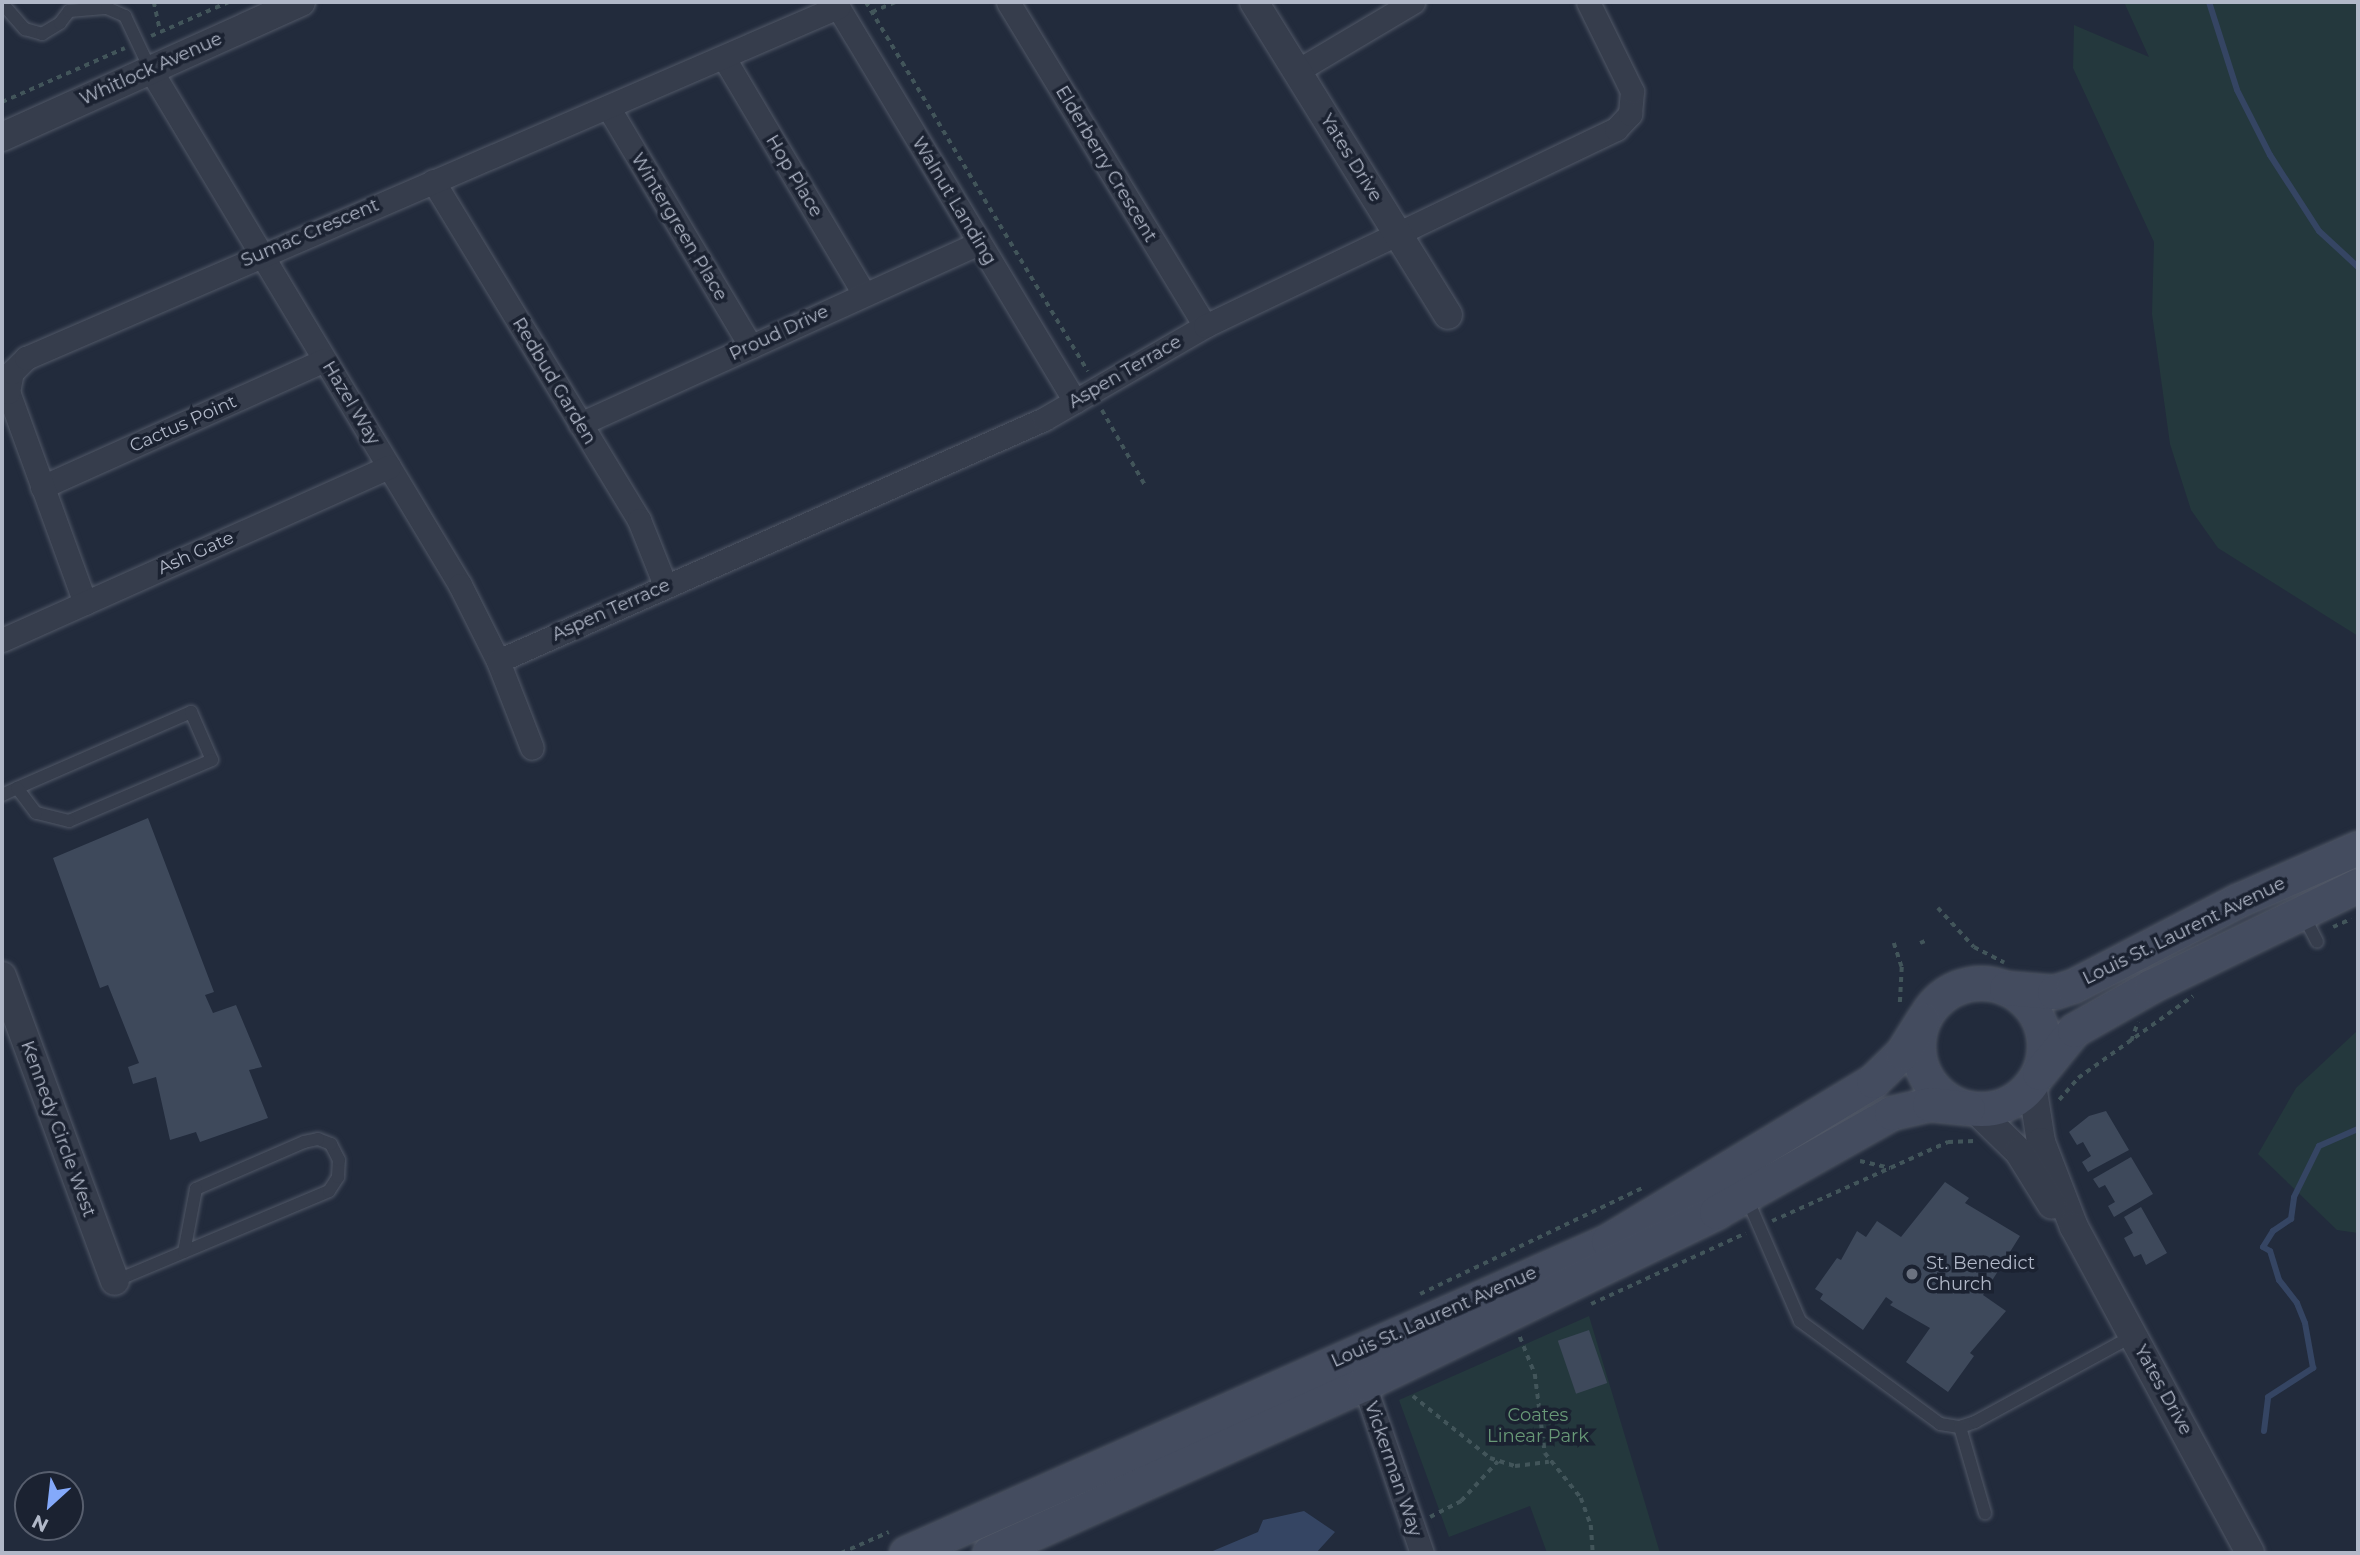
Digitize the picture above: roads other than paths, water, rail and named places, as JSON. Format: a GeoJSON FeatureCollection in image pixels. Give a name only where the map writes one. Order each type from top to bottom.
{"type":"FeatureCollection","features":[{"type":"Feature","properties":{"kind":"main road","name":"Louis St. Laurent Avenue"},"geometry":{"type":"LineString","coordinates":[[2007,976],[2054,992],[2073,986],[2238,901],[2358,848]]}},
{"type":"Feature","properties":{"kind":"main road","name":"Louis St. Laurent Avenue"},"geometry":{"type":"LineString","coordinates":[[2035,1079],[2074,1030],[2310,928],[2358,884]]}},
{"type":"Feature","properties":{"kind":"main road"},"geometry":{"type":"LineString","coordinates":[[2007,976],[2039,1024],[2044,1054],[2035,1079],[2010,1104],[1972,1109],[1952,1102],[1929,1082],[1909,1018],[1930,1007],[1955,988],[2007,976]]}},
{"type":"Feature","properties":{"kind":"main road","name":"Louis St. Laurent Avenue"},"geometry":{"type":"LineString","coordinates":[[898,1542],[1608,1241],[1873,1081],[1902,1053],[1909,1018]]}},
{"type":"Feature","properties":{"kind":"main road","name":"Louis St. Laurent Avenue"},"geometry":{"type":"LineString","coordinates":[[989,1553],[1364,1384],[1746,1196],[1900,1109],[1929,1104],[1972,1109]]}},
{"type":"Feature","properties":{"kind":"street","name":"Elderberry Crescent"},"geometry":{"type":"LineString","coordinates":[[1007,2],[1205,326]]}},
{"type":"Feature","properties":{"kind":"street","name":"Yates Drive"},"geometry":{"type":"LineString","coordinates":[[1254,2],[1448,315]]}},
{"type":"Feature","properties":{"kind":"street"},"geometry":{"type":"LineString","coordinates":[[1297,71],[1413,2]]}},
{"type":"Feature","properties":{"kind":"street","name":"Aspen Terrace"},"geometry":{"type":"LineString","coordinates":[[498,661],[1044,419],[1205,326],[1616,129],[1630,114],[1632,91],[1588,2]]}},
{"type":"Feature","properties":{"kind":"street","name":"Whitlock Avenue"},"geometry":{"type":"LineString","coordinates":[[2,137],[288,4]]}},
{"type":"Feature","properties":{"kind":"street","name":"Sumac Crescent"},"geometry":{"type":"LineString","coordinates":[[85,603],[8,392],[12,372],[26,358],[260,253],[724,58],[836,4]]}},
{"type":"Feature","properties":{"kind":"street","name":"Walnut Landing"},"geometry":{"type":"LineString","coordinates":[[836,4],[1074,401]]}},
{"type":"Feature","properties":{"kind":"street","name":"Hop Place"},"geometry":{"type":"LineString","coordinates":[[724,58],[864,293]]}},
{"type":"Feature","properties":{"kind":"street","name":"Hazel Way"},"geometry":{"type":"LineString","coordinates":[[150,69],[460,585],[498,661],[532,748]]}},
{"type":"Feature","properties":{"kind":"street","name":"Wintergreen Place"},"geometry":{"type":"LineString","coordinates":[[608,107],[751,347]]}},
{"type":"Feature","properties":{"kind":"street","name":"Redbud Garden"},"geometry":{"type":"LineString","coordinates":[[433,181],[639,520],[665,585]]}},
{"type":"Feature","properties":{"kind":"street","name":"Proud Drive"},"geometry":{"type":"LineString","coordinates":[[580,424],[979,243]]}},
{"type":"Feature","properties":{"kind":"street","name":"Cactus Point"},"geometry":{"type":"LineString","coordinates":[[42,487],[324,360]]}},
{"type":"Feature","properties":{"kind":"street","name":"Ash Gate"},"geometry":{"type":"LineString","coordinates":[[2,640],[389,467]]}},
{"type":"Feature","properties":{"kind":"street","name":"Kennedy Circle West"},"geometry":{"type":"LineString","coordinates":[[2,976],[115,1282]]}},
{"type":"Feature","properties":{"kind":"street","name":"Yates Drive"},"geometry":{"type":"LineString","coordinates":[[2035,1079],[2041,1142],[2074,1227],[2250,1553]]}},
{"type":"Feature","properties":{"kind":"street","name":"Yates Drive"},"geometry":{"type":"LineString","coordinates":[[1972,1109],[2018,1152],[2053,1206],[2074,1227]]}},
{"type":"Feature","properties":{"kind":"street","name":"Vickerman Way"},"geometry":{"type":"LineString","coordinates":[[1364,1384],[1422,1553]]}},
{"type":"Feature","properties":{"kind":"lane"},"geometry":{"type":"LineString","coordinates":[[2,3],[24,29],[41,34],[60,23],[68,6],[107,8],[125,16],[150,69]]}},
{"type":"Feature","properties":{"kind":"lane"},"geometry":{"type":"LineString","coordinates":[[2,794],[191,712],[212,760],[69,821],[36,813],[18,788]]}},
{"type":"Feature","properties":{"kind":"lane"},"geometry":{"type":"LineString","coordinates":[[115,1282],[329,1191],[338,1177],[339,1160],[331,1144],[318,1139],[304,1142],[196,1189],[184,1252]]}},
{"type":"Feature","properties":{"kind":"lane"},"geometry":{"type":"LineString","coordinates":[[1746,1196],[1796,1312],[1807,1328],[1931,1419],[1960,1427],[2134,1336]]}},
{"type":"Feature","properties":{"kind":"lane"},"geometry":{"type":"LineString","coordinates":[[1960,1427],[1985,1513]]}},
{"type":"Feature","properties":{"kind":"water"},"geometry":{"type":"Polygon","coordinates":[[[1304,1511],[1335,1532],[1316,1553],[1208,1553],[1258,1532],[1263,1520],[1304,1511]]]}},
{"type":"Feature","properties":{"kind":"waterway"},"geometry":{"type":"LineString","coordinates":[[2209,2],[2237,90],[2270,155],[2319,231],[2358,267]]}},
{"type":"Feature","properties":{"kind":"waterway"},"geometry":{"type":"LineString","coordinates":[[2264,1431],[2268,1397],[2313,1368],[2305,1323],[2297,1303],[2279,1280],[2270,1251],[2263,1247],[2273,1231],[2291,1219],[2294,1197],[2319,1146],[2358,1129]]}},
{"type":"Feature","properties":{"kind":"place","name":"St. Benedict Church"},"geometry":{"type":"Point","coordinates":[1912,1274]}},
{"type":"Feature","properties":{"kind":"park label","name":"Coates Linear Park"},"geometry":{"type":"Point","coordinates":[1538,1426]}}]}
